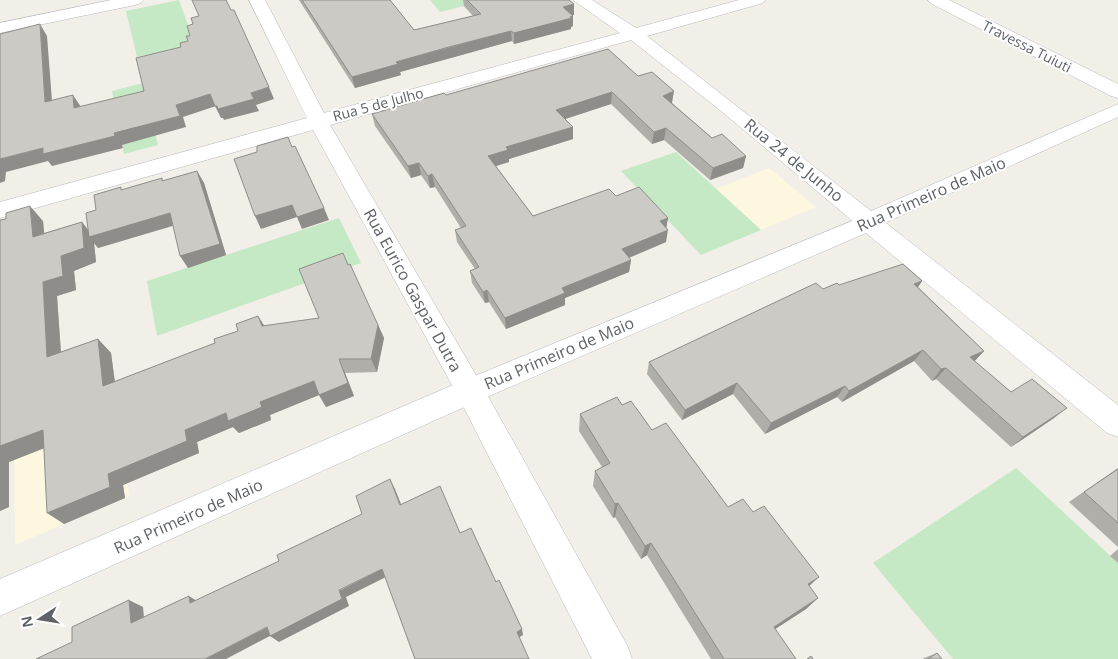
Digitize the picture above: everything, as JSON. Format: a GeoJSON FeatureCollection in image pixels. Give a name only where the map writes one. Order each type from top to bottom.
{"type":"FeatureCollection","features":[{"type":"Feature","properties":{"kind":"street"},"geometry":{"type":"LineString","coordinates":[[0,28],[135,0]]}},
{"type":"Feature","properties":{"kind":"street","name":"Rua Eurico Gaspar Dutra"},"geometry":{"type":"LineString","coordinates":[[257,0],[318,121],[470,391],[614,659]]}},
{"type":"Feature","properties":{"kind":"street","name":"Rua 5 de Julho"},"geometry":{"type":"LineString","coordinates":[[0,210],[757,0]]}},
{"type":"Feature","properties":{"kind":"street","name":"Travessa Tuiuti"},"geometry":{"type":"LineString","coordinates":[[936,0],[1118,92]]}},
{"type":"Feature","properties":{"kind":"street","name":"Rua 24 de Junho"},"geometry":{"type":"LineString","coordinates":[[584,1],[634,34],[728,107],[1118,423]]}},
{"type":"Feature","properties":{"kind":"street","name":"Rua Primeiro de Maio"},"geometry":{"type":"LineString","coordinates":[[0,598],[470,391],[869,222],[1118,110]]}},
{"type":"Feature","properties":{"kind":"shaded area"},"geometry":{"type":"Polygon","coordinates":[[[769,168],[816,207],[761,230],[716,189],[769,168]]]}},
{"type":"Feature","properties":{"kind":"shaded area"},"geometry":{"type":"Polygon","coordinates":[[[111,353],[129,496],[15,545],[14,387],[111,353]]]}},
{"type":"Feature","properties":{"kind":"green space"},"geometry":{"type":"Polygon","coordinates":[[[179,0],[195,44],[137,57],[126,11],[179,0]]]}},
{"type":"Feature","properties":{"kind":"green space"},"geometry":{"type":"Polygon","coordinates":[[[430,0],[488,0],[440,12],[430,0]]]}},
{"type":"Feature","properties":{"kind":"green space"},"geometry":{"type":"Polygon","coordinates":[[[143,83],[158,145],[124,154],[112,91],[143,83]]]}},
{"type":"Feature","properties":{"kind":"green space"},"geometry":{"type":"Polygon","coordinates":[[[676,152],[761,230],[701,255],[621,171],[676,152]]]}},
{"type":"Feature","properties":{"kind":"green space"},"geometry":{"type":"Polygon","coordinates":[[[339,218],[361,263],[157,336],[147,281],[339,218]]]}},
{"type":"Feature","properties":{"kind":"green space"},"geometry":{"type":"Polygon","coordinates":[[[1016,468],[1118,563],[1118,659],[953,659],[873,563],[1016,468]]]}},
{"type":"Feature","properties":{"kind":"building"},"geometry":{"type":"Polygon","coordinates":[[[192,0],[226,0],[231,10],[234,10],[269,87],[251,93],[254,99],[218,109],[210,94],[176,105],[180,116],[114,133],[115,136],[43,154],[43,148],[0,159],[0,34],[40,24],[45,102],[73,95],[74,108],[144,91],[136,58],[181,47],[180,43],[188,41],[186,36],[190,36],[187,26],[193,24],[191,18],[199,16],[192,0]]]}},
{"type":"Feature","properties":{"kind":"building"},"geometry":{"type":"Polygon","coordinates":[[[302,0],[390,0],[414,30],[481,14],[467,0],[569,0],[574,4],[563,7],[573,16],[570,17],[572,18],[449,47],[352,77],[302,0]]]}},
{"type":"Feature","properties":{"kind":"building"},"geometry":{"type":"Polygon","coordinates":[[[608,49],[638,76],[652,72],[674,91],[663,96],[712,138],[722,134],[746,156],[713,168],[666,128],[654,132],[612,92],[556,110],[573,127],[506,147],[508,150],[488,156],[533,216],[609,189],[616,196],[639,187],[668,218],[660,221],[668,230],[622,249],[631,260],[562,288],[565,293],[505,318],[487,290],[483,292],[470,271],[479,267],[455,230],[466,226],[432,174],[428,176],[419,163],[408,166],[372,114],[608,49]]]}},
{"type":"Feature","properties":{"kind":"building"},"geometry":{"type":"Polygon","coordinates":[[[288,137],[292,147],[295,146],[324,208],[297,217],[292,205],[255,216],[234,159],[257,152],[257,146],[288,137]]]}},
{"type":"Feature","properties":{"kind":"building"},"geometry":{"type":"Polygon","coordinates":[[[197,171],[220,244],[180,256],[170,213],[89,237],[86,213],[96,210],[94,195],[121,187],[121,190],[162,178],[162,181],[197,171]]]}},
{"type":"Feature","properties":{"kind":"building"},"geometry":{"type":"Polygon","coordinates":[[[30,206],[33,237],[82,222],[84,248],[61,256],[63,276],[43,282],[47,357],[98,339],[103,386],[215,343],[214,339],[238,331],[236,324],[258,316],[262,326],[319,318],[299,269],[343,253],[378,325],[371,359],[339,359],[348,383],[319,395],[314,381],[260,402],[262,407],[228,421],[226,413],[185,430],[187,441],[108,474],[110,487],[47,513],[43,430],[0,446],[0,220],[6,219],[6,213],[30,206]]]}},
{"type":"Feature","properties":{"kind":"building"},"geometry":{"type":"Polygon","coordinates":[[[903,264],[922,281],[914,284],[984,351],[970,357],[1011,392],[1032,379],[1067,408],[1023,437],[946,368],[941,369],[923,350],[849,391],[845,386],[771,423],[737,383],[685,410],[649,362],[816,283],[823,289],[837,283],[839,285],[903,264]]]}},
{"type":"Feature","properties":{"kind":"building"},"geometry":{"type":"Polygon","coordinates":[[[617,397],[622,405],[631,401],[652,430],[666,423],[728,507],[743,499],[753,512],[764,506],[819,577],[808,584],[818,598],[774,627],[796,659],[724,659],[651,543],[645,546],[618,503],[615,504],[595,471],[610,463],[580,414],[617,397]]]}},
{"type":"Feature","properties":{"kind":"building"},"geometry":{"type":"Polygon","coordinates":[[[1118,469],[1118,523],[1084,492],[1118,469]]]}},
{"type":"Feature","properties":{"kind":"building"},"geometry":{"type":"Polygon","coordinates":[[[390,479],[400,505],[440,486],[460,533],[471,528],[496,582],[499,580],[522,629],[517,632],[529,659],[415,659],[382,569],[339,590],[342,599],[270,636],[267,627],[205,659],[36,659],[72,642],[72,627],[129,600],[131,623],[189,596],[190,603],[279,561],[277,555],[362,514],[356,496],[390,479]]]}},
{"type":"Feature","properties":{"kind":"building"},"geometry":{"type":"Polygon","coordinates":[[[937,653],[942,659],[928,659],[937,653]]]}}]}
